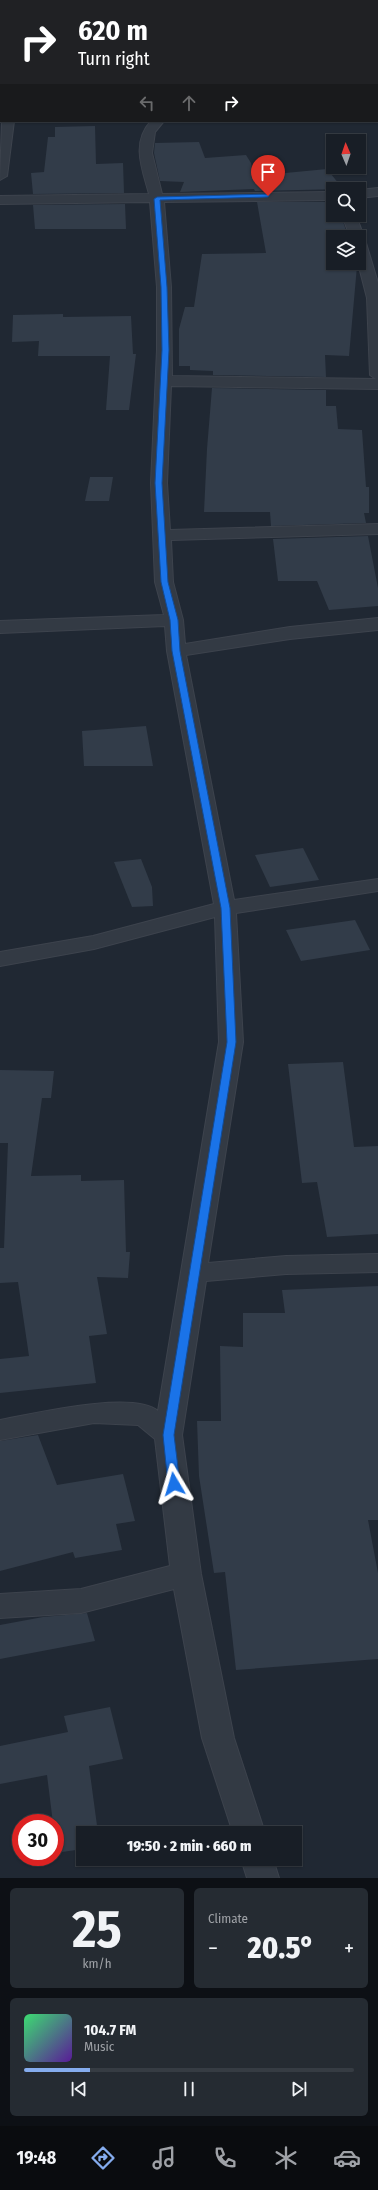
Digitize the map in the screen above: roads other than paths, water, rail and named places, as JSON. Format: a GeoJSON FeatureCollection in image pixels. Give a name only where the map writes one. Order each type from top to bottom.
{"type":"FeatureCollection","features":[{"type":"Feature","properties":{"kind":"street"},"geometry":{"type":"LineString","coordinates":[[0,176],[8,122]]}},
{"type":"Feature","properties":{"kind":"street"},"geometry":{"type":"LineString","coordinates":[[157,122],[149,131],[144,153],[157,199],[164,287],[164,380],[159,483],[164,582],[174,620],[176,651],[225,908],[231,1042],[168,1435],[186,1574],[218,1738],[247,1826]]}},
{"type":"Feature","properties":{"kind":"street"},"geometry":{"type":"LineString","coordinates":[[366,193],[378,192]]}},
{"type":"Feature","properties":{"kind":"street"},"geometry":{"type":"LineString","coordinates":[[0,200],[326,196]]}},
{"type":"Feature","properties":{"kind":"street"},"geometry":{"type":"LineString","coordinates":[[366,265],[376,298],[378,375]]}},
{"type":"Feature","properties":{"kind":"street"},"geometry":{"type":"LineString","coordinates":[[164,380],[378,384]]}},
{"type":"Feature","properties":{"kind":"street"},"geometry":{"type":"LineString","coordinates":[[161,535],[378,529]]}},
{"type":"Feature","properties":{"kind":"street"},"geometry":{"type":"LineString","coordinates":[[0,628],[174,620]]}},
{"type":"Feature","properties":{"kind":"street"},"geometry":{"type":"LineString","coordinates":[[176,651],[290,633],[378,624]]}},
{"type":"Feature","properties":{"kind":"street"},"geometry":{"type":"LineString","coordinates":[[0,959],[94,942],[225,908],[378,885]]}},
{"type":"Feature","properties":{"kind":"street"},"geometry":{"type":"LineString","coordinates":[[194,1273],[286,1265],[378,1263]]}},
{"type":"Feature","properties":{"kind":"street"},"geometry":{"type":"LineString","coordinates":[[0,1430],[94,1413],[144,1415],[168,1435]]}},
{"type":"Feature","properties":{"kind":"street"},"geometry":{"type":"LineString","coordinates":[[0,1606],[81,1601],[186,1574]]}},
{"type":"Feature","properties":{"kind":"street"},"geometry":{"type":"LineString","coordinates":[[260,1866],[264,1878]]}}]}
